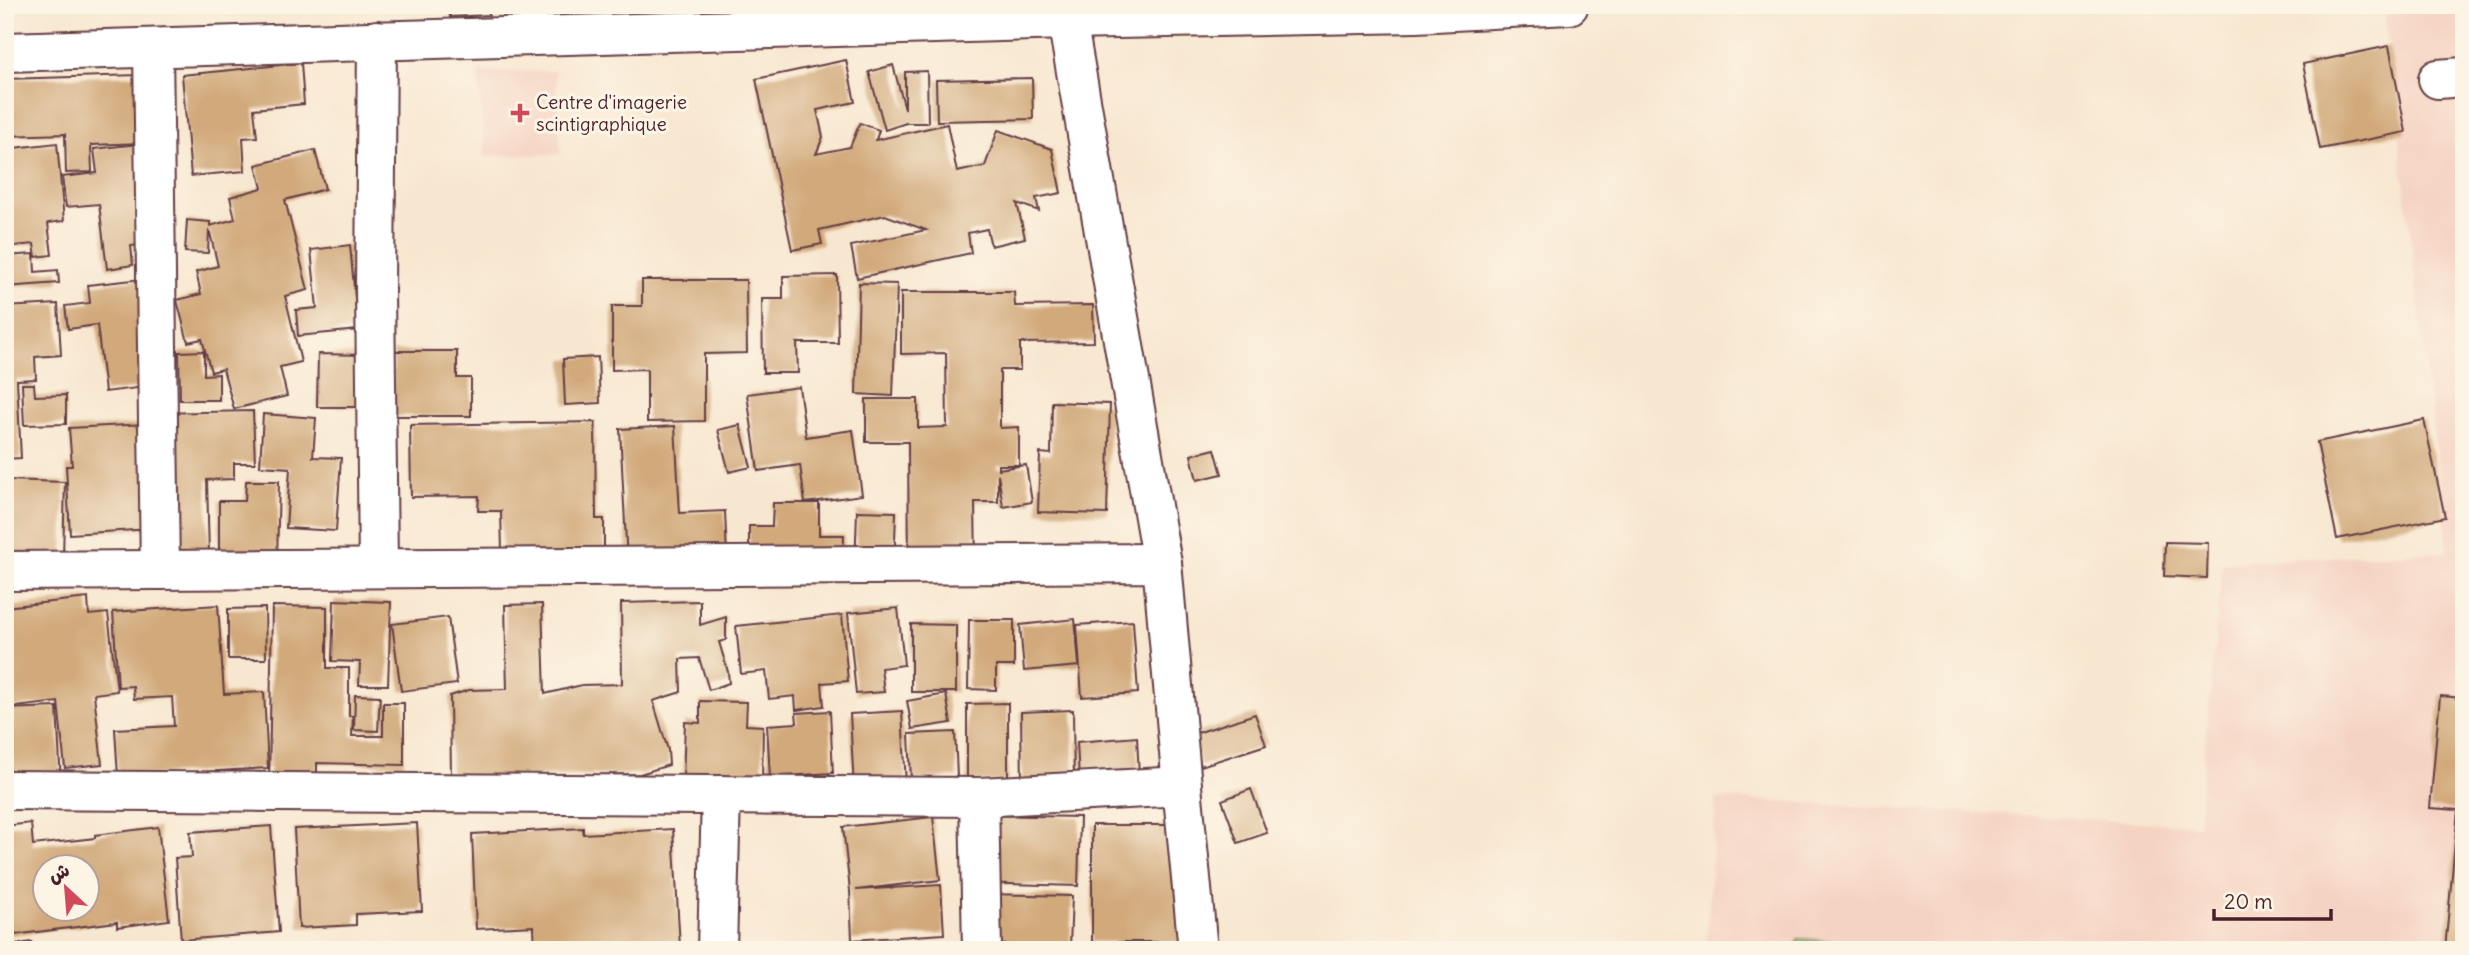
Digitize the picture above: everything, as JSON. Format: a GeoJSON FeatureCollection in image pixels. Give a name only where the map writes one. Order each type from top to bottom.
{"type":"FeatureCollection","features":[{"type":"Feature","properties":{"kind":"street"},"geometry":{"type":"LineString","coordinates":[[5,52],[1416,12],[1569,5]]}},
{"type":"Feature","properties":{"kind":"street"},"geometry":{"type":"LineString","coordinates":[[1067,20],[1162,563],[1198,950]]}},
{"type":"Feature","properties":{"kind":"street"},"geometry":{"type":"LineString","coordinates":[[377,40],[375,289],[378,568]]}},
{"type":"Feature","properties":{"kind":"street"},"geometry":{"type":"LineString","coordinates":[[153,48],[160,570]]}},
{"type":"Feature","properties":{"kind":"street"},"geometry":{"type":"LineString","coordinates":[[5,571],[1162,563]]}},
{"type":"Feature","properties":{"kind":"street"},"geometry":{"type":"LineString","coordinates":[[5,790],[979,797],[1182,786]]}},
{"type":"Feature","properties":{"kind":"street"},"geometry":{"type":"LineString","coordinates":[[717,950],[721,795]]}},
{"type":"Feature","properties":{"kind":"street"},"geometry":{"type":"LineString","coordinates":[[979,797],[982,950]]}},
{"type":"Feature","properties":{"kind":"shaded area"},"geometry":{"type":"Polygon","coordinates":[[[2464,9],[2464,950],[1706,950],[1716,798],[2198,825],[2222,562],[2448,552],[2384,13],[2464,9]]]}},
{"type":"Feature","properties":{"kind":"shaded area","name":"Centre d'imagerie scintigraphique"},"geometry":{"type":"Polygon","coordinates":[[[555,71],[561,154],[485,156],[478,72],[555,71]]]}},
{"type":"Feature","properties":{"kind":"green space"},"geometry":{"type":"Polygon","coordinates":[[[1798,939],[1951,950],[1797,950],[1798,939]]]}},
{"type":"Feature","properties":{"kind":"building"},"geometry":{"type":"Polygon","coordinates":[[[449,5],[488,5],[489,15],[450,17],[449,5]]]}},
{"type":"Feature","properties":{"kind":"building"},"geometry":{"type":"Polygon","coordinates":[[[2389,46],[2406,132],[2320,149],[2303,64],[2389,46]]]}},
{"type":"Feature","properties":{"kind":"building"},"geometry":{"type":"Polygon","coordinates":[[[846,60],[855,102],[817,110],[823,137],[816,154],[850,147],[860,123],[879,130],[876,140],[947,124],[957,172],[985,166],[998,130],[1052,149],[1061,193],[1036,198],[1039,211],[1017,203],[1025,238],[991,246],[987,229],[968,233],[971,253],[857,278],[851,246],[926,230],[885,215],[819,230],[822,244],[792,250],[756,79],[846,60]]]}},
{"type":"Feature","properties":{"kind":"building"},"geometry":{"type":"Polygon","coordinates":[[[301,63],[304,104],[254,109],[257,137],[243,138],[245,171],[191,176],[182,75],[301,63]]]}},
{"type":"Feature","properties":{"kind":"building"},"geometry":{"type":"Polygon","coordinates":[[[893,65],[905,109],[905,72],[927,71],[928,123],[906,123],[885,130],[869,72],[893,65]]]}},
{"type":"Feature","properties":{"kind":"building"},"geometry":{"type":"Polygon","coordinates":[[[139,75],[142,143],[91,145],[92,172],[66,173],[65,134],[5,136],[5,79],[139,75]]]}},
{"type":"Feature","properties":{"kind":"building"},"geometry":{"type":"Polygon","coordinates":[[[1032,78],[1033,119],[937,121],[936,80],[1032,78]]]}},
{"type":"Feature","properties":{"kind":"building"},"geometry":{"type":"Polygon","coordinates":[[[57,143],[64,221],[48,223],[52,255],[36,257],[34,244],[5,247],[5,149],[57,143]]]}},
{"type":"Feature","properties":{"kind":"building"},"geometry":{"type":"Polygon","coordinates":[[[139,144],[151,243],[131,246],[133,265],[107,269],[99,204],[66,207],[62,177],[97,173],[94,149],[139,144]]]}},
{"type":"Feature","properties":{"kind":"building"},"geometry":{"type":"Polygon","coordinates":[[[315,150],[325,189],[285,200],[308,290],[285,296],[301,362],[280,367],[287,396],[234,409],[223,369],[211,372],[202,339],[188,342],[177,300],[201,294],[196,272],[218,266],[209,229],[208,253],[185,252],[187,220],[210,222],[210,226],[235,219],[230,197],[262,188],[256,165],[315,150]]]}},
{"type":"Feature","properties":{"kind":"building"},"geometry":{"type":"Polygon","coordinates":[[[350,245],[358,330],[298,336],[296,310],[317,308],[311,250],[350,245]]]}},
{"type":"Feature","properties":{"kind":"building"},"geometry":{"type":"Polygon","coordinates":[[[34,254],[35,272],[58,270],[59,283],[5,287],[5,256],[34,254]]]}},
{"type":"Feature","properties":{"kind":"building"},"geometry":{"type":"Polygon","coordinates":[[[837,275],[838,343],[797,343],[798,373],[763,373],[762,299],[783,299],[783,276],[837,275]]]}},
{"type":"Feature","properties":{"kind":"building"},"geometry":{"type":"Polygon","coordinates":[[[142,279],[154,386],[105,392],[97,325],[68,329],[65,306],[90,303],[88,285],[142,279]]]}},
{"type":"Feature","properties":{"kind":"building"},"geometry":{"type":"Polygon","coordinates":[[[642,280],[746,280],[747,353],[704,354],[704,421],[647,422],[647,369],[612,370],[612,306],[642,306],[642,280]]]}},
{"type":"Feature","properties":{"kind":"building"},"geometry":{"type":"Polygon","coordinates":[[[859,283],[897,284],[893,396],[856,394],[859,283]]]}},
{"type":"Feature","properties":{"kind":"building"},"geometry":{"type":"Polygon","coordinates":[[[901,292],[1014,292],[1015,306],[1093,305],[1094,342],[1020,343],[1020,370],[1000,370],[1000,428],[1019,427],[1019,465],[998,465],[998,469],[1026,465],[1032,502],[1003,507],[998,474],[998,502],[975,502],[976,568],[909,568],[908,442],[866,442],[866,399],[918,399],[918,428],[947,427],[946,353],[901,354],[901,292]]]}},
{"type":"Feature","properties":{"kind":"building"},"geometry":{"type":"Polygon","coordinates":[[[58,304],[61,355],[35,357],[36,379],[17,380],[21,458],[5,459],[5,307],[58,304]]]}},
{"type":"Feature","properties":{"kind":"building"},"geometry":{"type":"Polygon","coordinates":[[[204,351],[204,375],[219,374],[219,400],[180,400],[179,352],[204,351]]]}},
{"type":"Feature","properties":{"kind":"building"},"geometry":{"type":"Polygon","coordinates":[[[393,351],[457,351],[457,378],[471,378],[471,416],[393,416],[393,351]]]}},
{"type":"Feature","properties":{"kind":"building"},"geometry":{"type":"Polygon","coordinates":[[[318,354],[365,355],[363,407],[317,407],[318,354]]]}},
{"type":"Feature","properties":{"kind":"building"},"geometry":{"type":"Polygon","coordinates":[[[598,357],[600,403],[565,405],[563,359],[598,357]]]}},
{"type":"Feature","properties":{"kind":"building"},"geometry":{"type":"Polygon","coordinates":[[[22,384],[34,384],[35,396],[66,395],[66,424],[24,425],[22,384]]]}},
{"type":"Feature","properties":{"kind":"building"},"geometry":{"type":"Polygon","coordinates":[[[799,387],[806,437],[853,430],[862,495],[805,503],[800,465],[758,471],[747,394],[799,387]]]}},
{"type":"Feature","properties":{"kind":"building"},"geometry":{"type":"Polygon","coordinates":[[[1052,402],[1110,404],[1107,514],[1038,512],[1040,453],[1051,454],[1052,402]]]}},
{"type":"Feature","properties":{"kind":"building"},"geometry":{"type":"Polygon","coordinates":[[[253,411],[255,463],[234,463],[234,479],[207,480],[209,555],[173,556],[158,413],[253,411]]]}},
{"type":"Feature","properties":{"kind":"building"},"geometry":{"type":"Polygon","coordinates":[[[263,414],[316,418],[313,457],[341,458],[336,531],[286,528],[290,468],[260,466],[263,414]]]}},
{"type":"Feature","properties":{"kind":"building"},"geometry":{"type":"Polygon","coordinates":[[[2424,420],[2445,517],[2337,539],[2317,442],[2424,420]]]}},
{"type":"Feature","properties":{"kind":"building"},"geometry":{"type":"Polygon","coordinates":[[[595,422],[596,519],[604,519],[604,562],[502,551],[501,511],[478,511],[479,496],[411,497],[410,425],[595,422]]]}},
{"type":"Feature","properties":{"kind":"building"},"geometry":{"type":"Polygon","coordinates":[[[146,424],[152,529],[70,534],[66,466],[72,466],[69,428],[146,424]]]}},
{"type":"Feature","properties":{"kind":"building"},"geometry":{"type":"Polygon","coordinates":[[[740,425],[751,467],[729,472],[718,430],[740,425]]]}},
{"type":"Feature","properties":{"kind":"building"},"geometry":{"type":"Polygon","coordinates":[[[675,426],[680,513],[725,511],[727,556],[627,562],[620,429],[675,426]]]}},
{"type":"Feature","properties":{"kind":"building"},"geometry":{"type":"Polygon","coordinates":[[[1215,449],[1222,474],[1197,480],[1191,455],[1215,449]]]}},
{"type":"Feature","properties":{"kind":"building"},"geometry":{"type":"Polygon","coordinates":[[[5,480],[65,482],[63,558],[5,556],[5,480]]]}},
{"type":"Feature","properties":{"kind":"building"},"geometry":{"type":"Polygon","coordinates":[[[246,481],[279,481],[277,562],[219,562],[219,501],[245,501],[246,481]]]}},
{"type":"Feature","properties":{"kind":"building"},"geometry":{"type":"Polygon","coordinates":[[[773,503],[819,503],[819,535],[844,535],[843,574],[749,574],[749,526],[772,526],[773,503]]]}},
{"type":"Feature","properties":{"kind":"building"},"geometry":{"type":"Polygon","coordinates":[[[857,511],[896,512],[894,569],[855,568],[857,511]]]}},
{"type":"Feature","properties":{"kind":"building"},"geometry":{"type":"Polygon","coordinates":[[[2165,542],[2208,543],[2207,578],[2164,576],[2165,542]]]}},
{"type":"Feature","properties":{"kind":"building"},"geometry":{"type":"Polygon","coordinates":[[[88,598],[89,615],[108,613],[117,691],[94,694],[102,764],[65,768],[58,702],[7,708],[5,607],[88,598]]]}},
{"type":"Feature","properties":{"kind":"building"},"geometry":{"type":"Polygon","coordinates":[[[334,600],[391,602],[388,685],[359,685],[360,662],[332,661],[334,600]]]}},
{"type":"Feature","properties":{"kind":"building"},"geometry":{"type":"Polygon","coordinates":[[[700,601],[700,625],[726,617],[726,640],[719,642],[729,683],[709,690],[699,658],[680,659],[681,692],[653,701],[668,750],[669,765],[640,774],[451,778],[450,696],[469,690],[507,689],[505,605],[542,604],[545,694],[582,685],[622,684],[621,603],[700,601]]]}},
{"type":"Feature","properties":{"kind":"building"},"geometry":{"type":"Polygon","coordinates":[[[218,605],[224,694],[264,692],[268,768],[118,777],[115,729],[174,726],[172,697],[134,699],[133,686],[118,687],[113,612],[218,605]]]}},
{"type":"Feature","properties":{"kind":"building"},"geometry":{"type":"Polygon","coordinates":[[[272,606],[327,607],[327,668],[349,668],[349,716],[353,716],[352,736],[383,736],[383,703],[404,703],[404,765],[317,763],[317,785],[269,785],[272,606]]]}},
{"type":"Feature","properties":{"kind":"building"},"geometry":{"type":"Polygon","coordinates":[[[265,608],[266,659],[228,659],[228,609],[265,608]]]}},
{"type":"Feature","properties":{"kind":"building"},"geometry":{"type":"Polygon","coordinates":[[[898,608],[904,665],[881,668],[884,692],[856,694],[848,613],[898,608]]]}},
{"type":"Feature","properties":{"kind":"building"},"geometry":{"type":"Polygon","coordinates":[[[842,615],[848,681],[822,683],[824,706],[796,710],[795,696],[769,699],[766,671],[741,674],[736,626],[842,615]]]}},
{"type":"Feature","properties":{"kind":"building"},"geometry":{"type":"Polygon","coordinates":[[[448,617],[457,684],[401,691],[392,624],[448,617]]]}},
{"type":"Feature","properties":{"kind":"building"},"geometry":{"type":"Polygon","coordinates":[[[1075,619],[1079,666],[1024,671],[1020,625],[1075,619]]]}},
{"type":"Feature","properties":{"kind":"building"},"geometry":{"type":"Polygon","coordinates":[[[969,620],[1014,620],[1014,666],[996,666],[996,690],[968,689],[969,620]]]}},
{"type":"Feature","properties":{"kind":"building"},"geometry":{"type":"Polygon","coordinates":[[[1133,621],[1138,693],[1082,697],[1077,625],[1133,621]]]}},
{"type":"Feature","properties":{"kind":"building"},"geometry":{"type":"Polygon","coordinates":[[[911,624],[956,625],[956,692],[911,692],[911,624]]]}},
{"type":"Feature","properties":{"kind":"building"},"geometry":{"type":"Polygon","coordinates":[[[946,694],[951,723],[912,729],[907,701],[946,694]]]}},
{"type":"Feature","properties":{"kind":"building"},"geometry":{"type":"Polygon","coordinates":[[[355,695],[380,696],[378,731],[354,730],[355,695]]]}},
{"type":"Feature","properties":{"kind":"building"},"geometry":{"type":"Polygon","coordinates":[[[2440,696],[2464,698],[2464,950],[2445,950],[2458,810],[2430,808],[2440,696]]]}},
{"type":"Feature","properties":{"kind":"building"},"geometry":{"type":"Polygon","coordinates":[[[700,701],[747,702],[746,725],[763,726],[762,783],[683,782],[685,722],[700,723],[700,701]]]}},
{"type":"Feature","properties":{"kind":"building"},"geometry":{"type":"Polygon","coordinates":[[[1008,703],[1008,781],[967,781],[967,704],[1008,703]]]}},
{"type":"Feature","properties":{"kind":"building"},"geometry":{"type":"Polygon","coordinates":[[[57,707],[61,784],[5,786],[5,709],[57,707]]]}},
{"type":"Feature","properties":{"kind":"building"},"geometry":{"type":"Polygon","coordinates":[[[1073,710],[1074,787],[1022,788],[1021,712],[1073,710]]]}},
{"type":"Feature","properties":{"kind":"building"},"geometry":{"type":"Polygon","coordinates":[[[830,711],[833,773],[770,777],[767,725],[797,723],[796,713],[830,711]]]}},
{"type":"Feature","properties":{"kind":"building"},"geometry":{"type":"Polygon","coordinates":[[[902,711],[906,786],[854,789],[850,714],[902,711]]]}},
{"type":"Feature","properties":{"kind":"building"},"geometry":{"type":"Polygon","coordinates":[[[1255,714],[1266,745],[1201,766],[1191,735],[1255,714]]]}},
{"type":"Feature","properties":{"kind":"building"},"geometry":{"type":"Polygon","coordinates":[[[955,732],[957,777],[911,780],[909,734],[955,732]]]}},
{"type":"Feature","properties":{"kind":"building"},"geometry":{"type":"Polygon","coordinates":[[[1137,737],[1139,776],[1079,780],[1077,742],[1137,737]]]}},
{"type":"Feature","properties":{"kind":"building"},"geometry":{"type":"Polygon","coordinates":[[[1251,789],[1267,833],[1238,843],[1222,800],[1251,789]]]}},
{"type":"Feature","properties":{"kind":"building"},"geometry":{"type":"Polygon","coordinates":[[[980,815],[1080,817],[1078,886],[978,883],[980,815]]]}},
{"type":"Feature","properties":{"kind":"building"},"geometry":{"type":"Polygon","coordinates":[[[933,817],[940,880],[856,890],[941,885],[944,934],[852,940],[843,827],[933,817]]]}},
{"type":"Feature","properties":{"kind":"building"},"geometry":{"type":"Polygon","coordinates":[[[31,823],[33,845],[158,827],[169,920],[117,927],[117,922],[5,936],[5,826],[31,823]]]}},
{"type":"Feature","properties":{"kind":"building"},"geometry":{"type":"Polygon","coordinates":[[[417,823],[422,911],[356,914],[356,925],[299,928],[294,829],[417,823]]]}},
{"type":"Feature","properties":{"kind":"building"},"geometry":{"type":"Polygon","coordinates":[[[1092,825],[1196,825],[1196,942],[1092,942],[1092,825]]]}},
{"type":"Feature","properties":{"kind":"building"},"geometry":{"type":"Polygon","coordinates":[[[271,826],[279,932],[181,940],[175,858],[192,857],[190,832],[271,826]]]}},
{"type":"Feature","properties":{"kind":"building"},"geometry":{"type":"Polygon","coordinates":[[[583,828],[583,834],[673,829],[680,947],[535,950],[534,926],[476,929],[472,834],[583,828]]]}},
{"type":"Feature","properties":{"kind":"building"},"geometry":{"type":"Polygon","coordinates":[[[989,894],[1072,896],[1070,947],[987,944],[989,894]]]}},
{"type":"Feature","properties":{"kind":"building"},"geometry":{"type":"Polygon","coordinates":[[[32,942],[33,950],[5,950],[5,946],[32,942]]]}},
{"type":"Feature","properties":{"kind":"place","name":"Centre d'imagerie scintigraphique"},"geometry":{"type":"Point","coordinates":[520,113]}}]}
